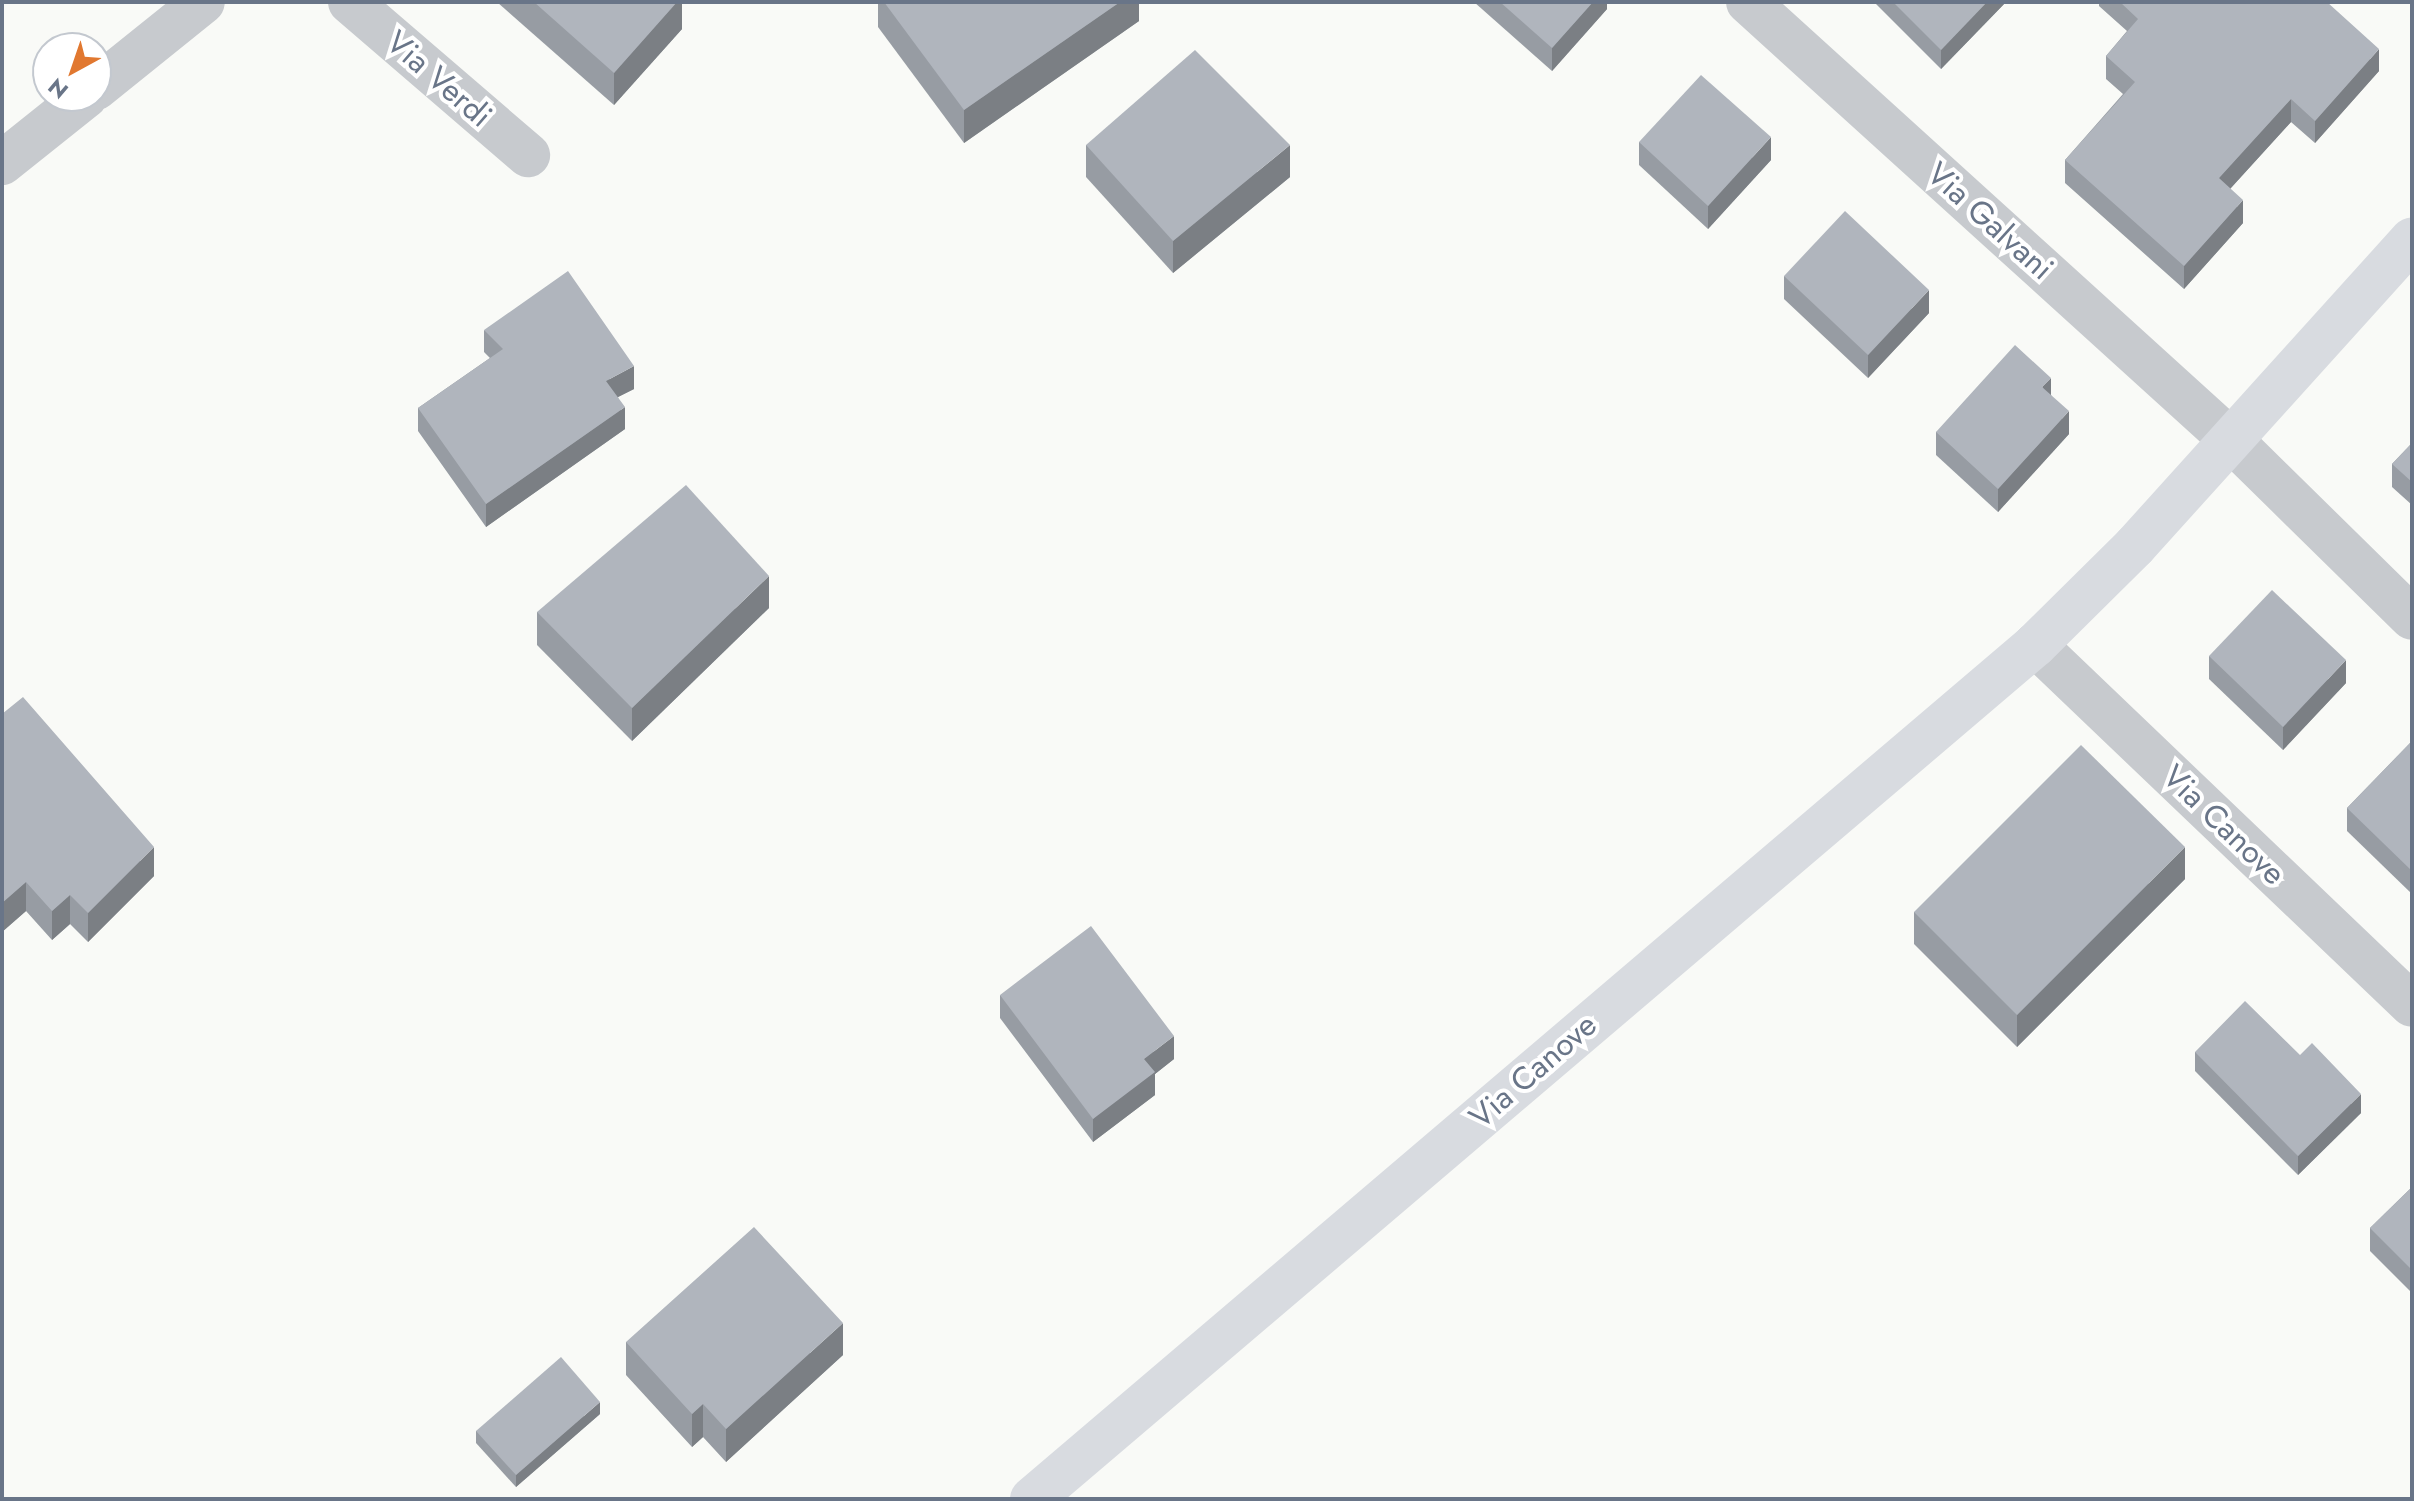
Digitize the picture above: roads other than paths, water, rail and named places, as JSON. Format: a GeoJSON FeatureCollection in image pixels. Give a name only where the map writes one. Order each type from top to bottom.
{"type":"FeatureCollection","features":[{"type":"Feature","properties":{"kind":"street"},"geometry":{"type":"LineString","coordinates":[[112,75],[203,2]]}},
{"type":"Feature","properties":{"kind":"street","name":"Via Verdi"},"geometry":{"type":"LineString","coordinates":[[350,2],[528,155]]}},
{"type":"Feature","properties":{"kind":"street","name":"Via Galvani"},"geometry":{"type":"LineString","coordinates":[[1748,2],[2232,441]]}},
{"type":"Feature","properties":{"kind":"street"},"geometry":{"type":"LineString","coordinates":[[2,163],[66,112]]}},
{"type":"Feature","properties":{"kind":"street","name":"Via Canove"},"geometry":{"type":"LineString","coordinates":[[1032,1499],[2035,645],[2232,441],[2412,239]]}},
{"type":"Feature","properties":{"kind":"street"},"geometry":{"type":"LineString","coordinates":[[2232,441],[2412,618]]}},
{"type":"Feature","properties":{"kind":"street","name":"Via Canove"},"geometry":{"type":"LineString","coordinates":[[2035,645],[2412,1005]]}}]}
